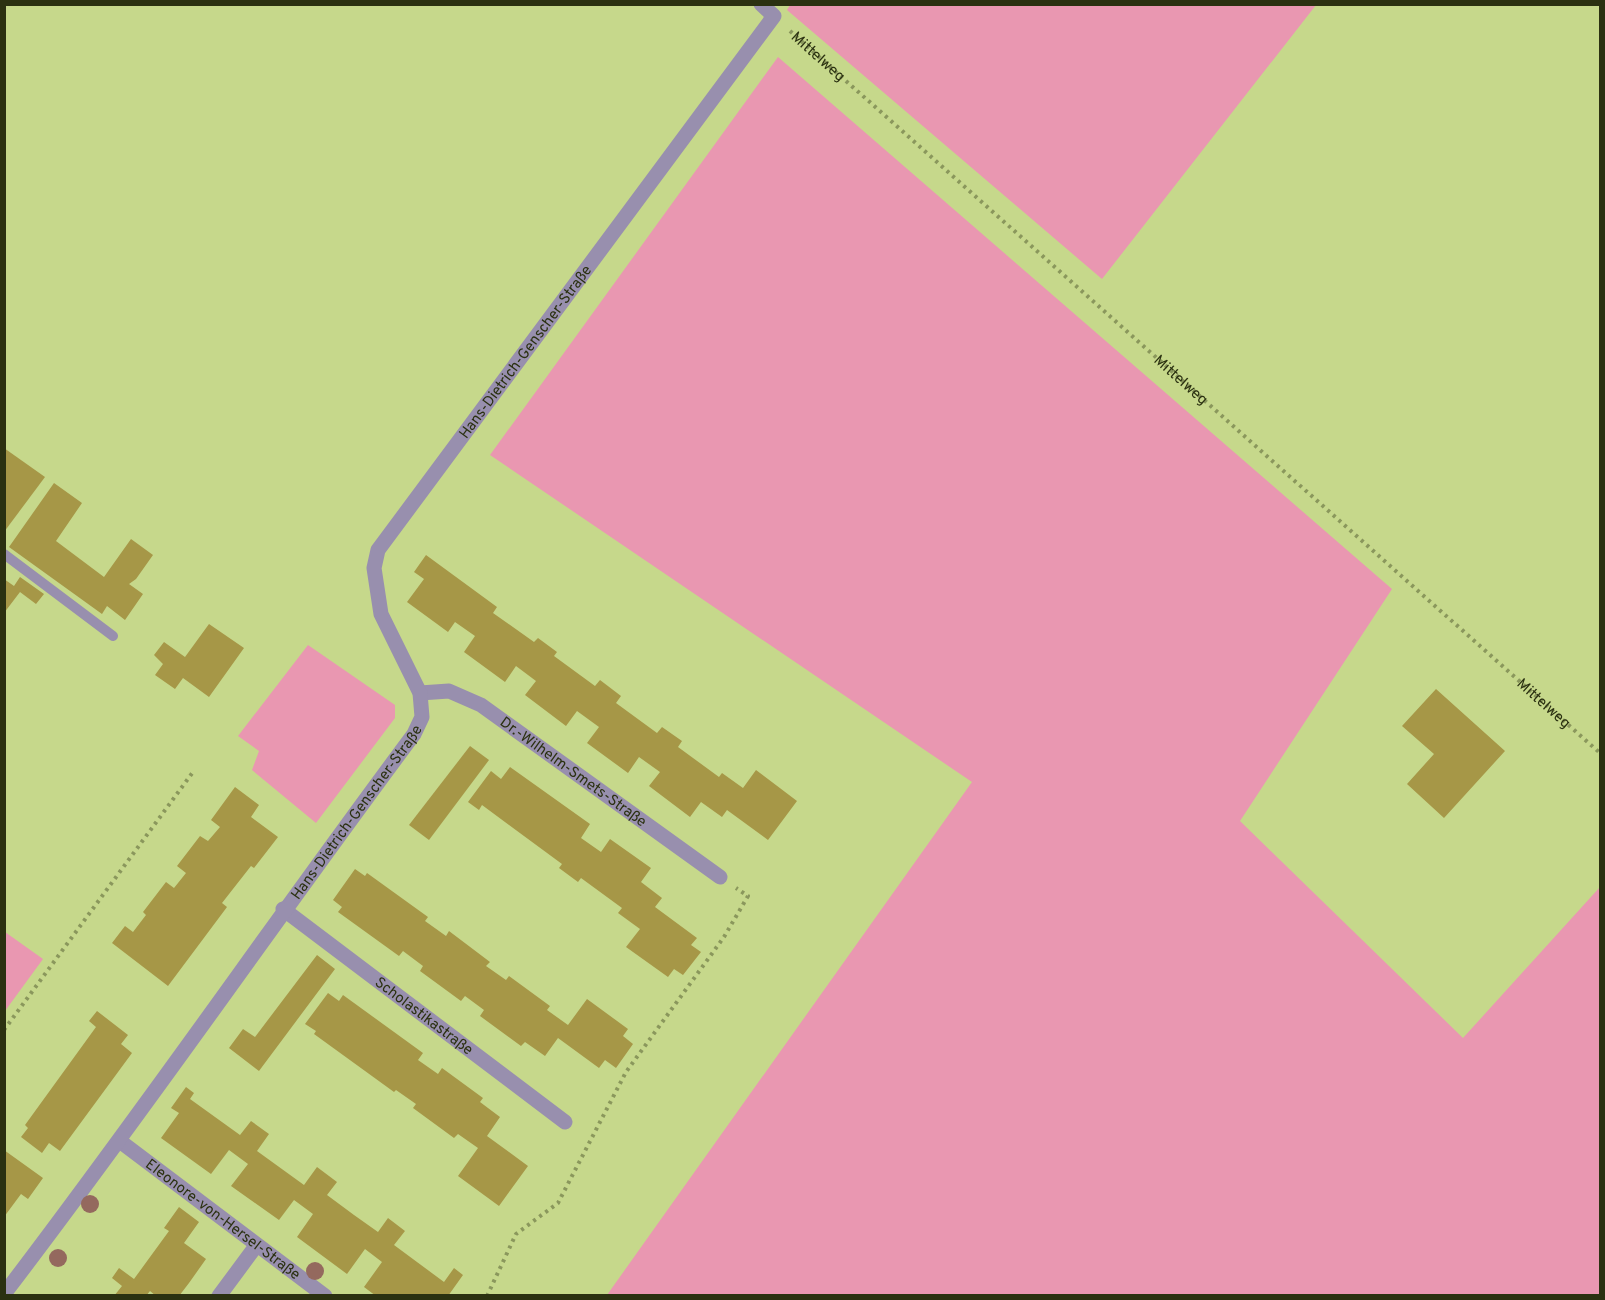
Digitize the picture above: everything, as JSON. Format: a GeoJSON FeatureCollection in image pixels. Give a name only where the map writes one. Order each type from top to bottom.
{"type":"FeatureCollection","features":[{"type":"Feature","properties":{"kind":"street"},"geometry":{"type":"LineString","coordinates":[[761,4],[774,16]]}},
{"type":"Feature","properties":{"kind":"street","name":"Hans-Dietrich-Genscher-Straße"},"geometry":{"type":"LineString","coordinates":[[4,1294],[121,1142],[283,909],[414,734],[422,717],[420,693],[381,614],[374,568],[378,550],[774,16]]}},
{"type":"Feature","properties":{"kind":"street","name":"Dr.-Wilhelm-Smets-Straße"},"geometry":{"type":"LineString","coordinates":[[420,693],[449,691],[481,705],[720,877]]}},
{"type":"Feature","properties":{"kind":"street","name":"Scholastikastraße"},"geometry":{"type":"LineString","coordinates":[[283,909],[565,1122]]}},
{"type":"Feature","properties":{"kind":"street","name":"Eleonore-von-Hersel-Straße"},"geometry":{"type":"LineString","coordinates":[[121,1142],[325,1296]]}},
{"type":"Feature","properties":{"kind":"street"},"geometry":{"type":"LineString","coordinates":[[219,1296],[256,1246]]}},
{"type":"Feature","properties":{"kind":"lane"},"geometry":{"type":"LineString","coordinates":[[4,554],[113,636]]}},
{"type":"Feature","properties":{"kind":"path","name":"Mittelweg"},"geometry":{"type":"LineString","coordinates":[[774,16],[1600,753]]}},
{"type":"Feature","properties":{"kind":"path"},"geometry":{"type":"LineString","coordinates":[[4,1030],[193,772]]}},
{"type":"Feature","properties":{"kind":"path"},"geometry":{"type":"LineString","coordinates":[[487,1296],[516,1234],[558,1203],[626,1072],[724,937],[748,896],[720,877]]}},
{"type":"Feature","properties":{"kind":"shaded area"},"geometry":{"type":"Polygon","coordinates":[[[790,4],[1316,5],[1102,279],[787,10],[790,4]]]}},
{"type":"Feature","properties":{"kind":"shaded area"},"geometry":{"type":"Polygon","coordinates":[[[778,57],[1392,589],[1240,821],[1463,1038],[1600,887],[1600,1295],[607,1295],[972,782],[490,455],[778,57]]]}},
{"type":"Feature","properties":{"kind":"shaded area"},"geometry":{"type":"Polygon","coordinates":[[[308,645],[395,705],[395,718],[316,823],[252,770],[259,751],[238,736],[308,645]]]}},
{"type":"Feature","properties":{"kind":"shaded area"},"geometry":{"type":"Polygon","coordinates":[[[5,932],[43,959],[5,1011],[5,932]]]}},
{"type":"Feature","properties":{"kind":"building"},"geometry":{"type":"Polygon","coordinates":[[[4,448],[45,477],[4,532],[4,448]]]}},
{"type":"Feature","properties":{"kind":"building"},"geometry":{"type":"Polygon","coordinates":[[[54,483],[82,503],[56,541],[104,577],[131,539],[153,555],[136,579],[129,584],[143,594],[125,620],[107,606],[102,614],[9,547],[54,483]]]}},
{"type":"Feature","properties":{"kind":"building"},"geometry":{"type":"Polygon","coordinates":[[[426,555],[497,607],[493,613],[534,642],[538,638],[557,652],[554,656],[595,686],[600,680],[621,696],[616,703],[657,733],[662,727],[682,741],[678,747],[719,777],[722,773],[743,788],[756,770],[797,801],[768,840],[727,810],[722,817],[701,802],[690,817],[649,786],[660,772],[639,757],[628,773],[587,743],[599,727],[577,711],[566,726],[525,695],[536,681],[516,666],[505,682],[464,652],[475,636],[455,622],[448,632],[407,602],[424,579],[414,572],[426,555]]]}},
{"type":"Feature","properties":{"kind":"building"},"geometry":{"type":"Polygon","coordinates":[[[20,577],[44,594],[36,604],[20,592],[4,613],[4,579],[14,586],[20,577]]]}},
{"type":"Feature","properties":{"kind":"building"},"geometry":{"type":"Polygon","coordinates":[[[209,624],[244,648],[209,697],[183,678],[175,689],[155,675],[163,664],[154,655],[164,642],[185,657],[209,624]]]}},
{"type":"Feature","properties":{"kind":"building"},"geometry":{"type":"Polygon","coordinates":[[[1436,689],[1505,751],[1444,818],[1407,784],[1434,754],[1402,726],[1436,689]]]}},
{"type":"Feature","properties":{"kind":"building"},"geometry":{"type":"Polygon","coordinates":[[[470,746],[489,760],[429,840],[409,825],[470,746]]]}},
{"type":"Feature","properties":{"kind":"building"},"geometry":{"type":"Polygon","coordinates":[[[510,767],[590,824],[581,838],[601,852],[610,839],[651,868],[641,882],[662,898],[655,907],[697,938],[691,945],[701,952],[683,975],[674,969],[668,977],[626,947],[640,929],[618,913],[622,908],[581,878],[578,882],[559,868],[562,864],[482,805],[479,810],[468,802],[491,771],[501,779],[510,767]]]}},
{"type":"Feature","properties":{"kind":"building"},"geometry":{"type":"Polygon","coordinates":[[[235,787],[259,805],[251,817],[278,837],[254,868],[251,866],[222,903],[227,907],[168,986],[112,943],[125,926],[133,932],[146,915],[143,912],[166,882],[174,888],[186,873],[177,866],[200,836],[208,841],[220,827],[211,820],[235,787]]]}},
{"type":"Feature","properties":{"kind":"building"},"geometry":{"type":"Polygon","coordinates":[[[355,869],[365,876],[367,873],[428,917],[425,921],[446,936],[449,931],[490,962],[486,966],[506,980],[509,976],[550,1006],[547,1010],[568,1025],[587,999],[628,1029],[623,1036],[633,1044],[616,1068],[605,1060],[599,1068],[558,1038],[545,1056],[525,1042],[521,1046],[480,1016],[484,1010],[465,996],[461,1001],[420,971],[423,966],[403,951],[399,956],[338,912],[342,907],[333,900],[355,869]]]}},
{"type":"Feature","properties":{"kind":"building"},"geometry":{"type":"Polygon","coordinates":[[[317,955],[335,969],[259,1071],[229,1048],[243,1029],[255,1037],[317,955]]]}},
{"type":"Feature","properties":{"kind":"building"},"geometry":{"type":"Polygon","coordinates":[[[328,993],[339,1001],[343,995],[423,1053],[418,1060],[438,1074],[442,1068],[483,1098],[480,1102],[500,1117],[487,1136],[528,1166],[499,1206],[458,1176],[478,1148],[458,1134],[454,1138],[413,1108],[416,1104],[396,1090],[394,1092],[314,1034],[316,1031],[305,1024],[328,993]]]}},
{"type":"Feature","properties":{"kind":"building"},"geometry":{"type":"Polygon","coordinates":[[[97,1011],[128,1035],[121,1044],[132,1053],[60,1151],[49,1143],[42,1153],[21,1137],[28,1128],[25,1125],[96,1027],[89,1021],[97,1011]]]}},
{"type":"Feature","properties":{"kind":"building"},"geometry":{"type":"Polygon","coordinates":[[[186,1087],[194,1093],[190,1099],[240,1135],[251,1121],[269,1134],[257,1151],[304,1185],[317,1167],[337,1182],[327,1195],[354,1215],[378,1232],[388,1218],[405,1231],[394,1245],[444,1282],[454,1268],[463,1275],[448,1296],[376,1296],[364,1287],[382,1262],[365,1249],[347,1274],[297,1237],[313,1214],[294,1200],[279,1220],[231,1186],[248,1164],[229,1150],[211,1174],[161,1138],[179,1113],[171,1108],[186,1087]]]}},
{"type":"Feature","properties":{"kind":"building"},"geometry":{"type":"Polygon","coordinates":[[[4,1150],[43,1178],[28,1199],[21,1194],[4,1217],[4,1150]]]}},
{"type":"Feature","properties":{"kind":"building"},"geometry":{"type":"Polygon","coordinates":[[[179,1207],[199,1222],[184,1243],[206,1259],[189,1283],[179,1296],[156,1296],[150,1291],[146,1296],[114,1296],[122,1286],[112,1278],[119,1268],[134,1279],[169,1231],[164,1228],[179,1207]]]}}]}
